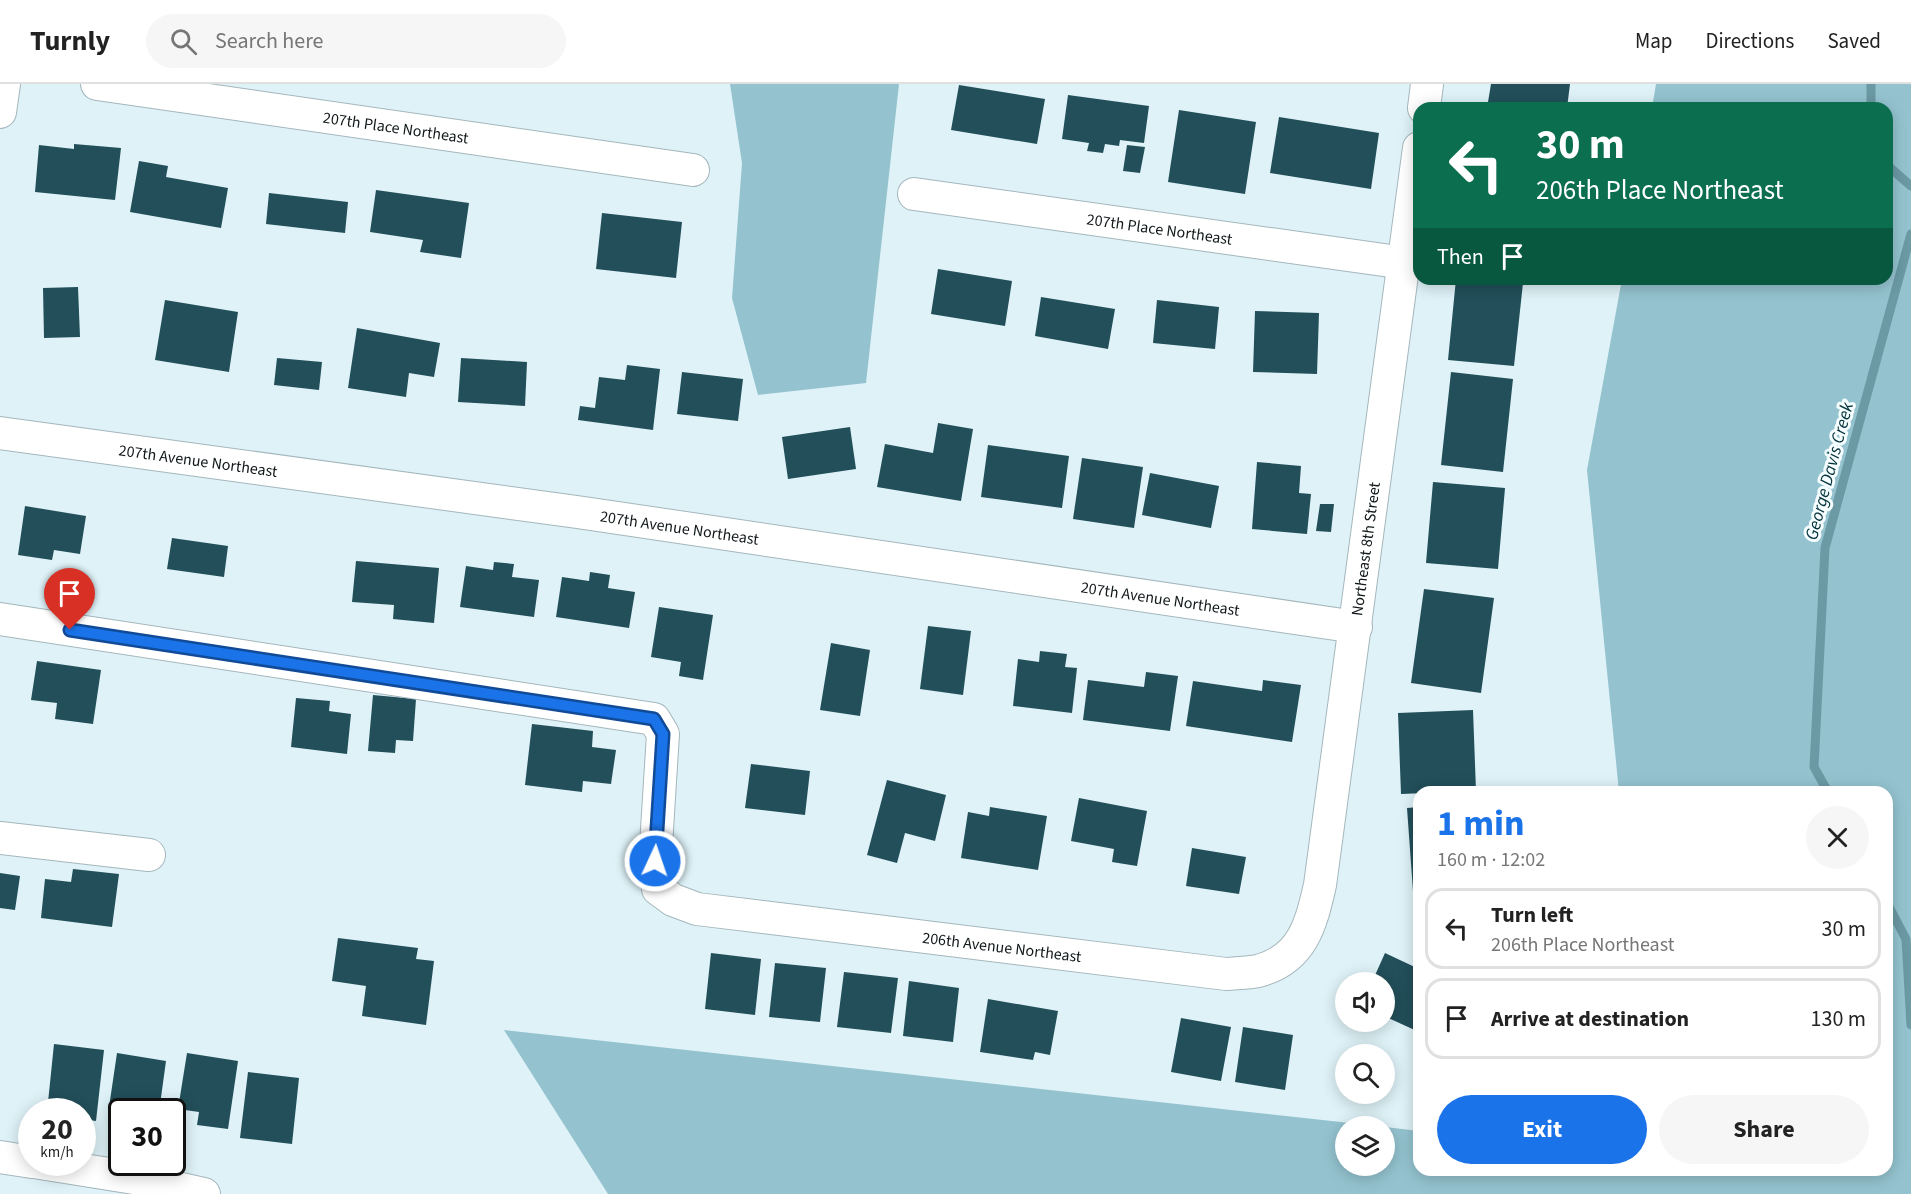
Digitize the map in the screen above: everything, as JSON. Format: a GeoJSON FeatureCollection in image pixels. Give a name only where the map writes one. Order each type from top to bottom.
{"type":"FeatureCollection","features":[{"type":"Feature","properties":{"kind":"street"},"geometry":{"type":"LineString","coordinates":[[0,112],[4,84]]}},
{"type":"Feature","properties":{"kind":"street","name":"207th Place Northeast"},"geometry":{"type":"LineString","coordinates":[[97,84],[693,170]]}},
{"type":"Feature","properties":{"kind":"street"},"geometry":{"type":"LineString","coordinates":[[1425,102],[1427,84]]}},
{"type":"Feature","properties":{"kind":"street","name":"207th Place Northeast"},"geometry":{"type":"LineString","coordinates":[[914,194],[1405,263]]}},
{"type":"Feature","properties":{"kind":"street","name":"Northeast 8th Street"},"geometry":{"type":"LineString","coordinates":[[1300,946],[1312,918],[1320,885],[1413,197]]}},
{"type":"Feature","properties":{"kind":"street","name":"207th Avenue Northeast"},"geometry":{"type":"LineString","coordinates":[[0,433],[589,514],[1356,627]]}},
{"type":"Feature","properties":{"kind":"street","name":"206th Avenue Northeast"},"geometry":{"type":"LineString","coordinates":[[0,619],[654,719],[663,734],[655,861],[658,889],[673,900],[697,909],[1226,974],[1258,971],[1278,963],[1300,946]]}},
{"type":"Feature","properties":{"kind":"street"},"geometry":{"type":"LineString","coordinates":[[0,838],[149,855]]}},
{"type":"Feature","properties":{"kind":"street"},"geometry":{"type":"LineString","coordinates":[[0,1157],[18,1160]]}},
{"type":"Feature","properties":{"kind":"street"},"geometry":{"type":"LineString","coordinates":[[96,1172],[204,1194]]}},
{"type":"Feature","properties":{"kind":"shaded area"},"geometry":{"type":"Polygon","coordinates":[[[730,84],[899,84],[866,383],[758,395],[732,298],[742,163],[730,84]]]}},
{"type":"Feature","properties":{"kind":"shaded area"},"geometry":{"type":"Polygon","coordinates":[[[1656,84],[1911,84],[1911,1194],[608,1194],[504,1030],[1335,1121],[1335,1176],[1395,1176],[1395,1128],[1413,1130],[1413,1176],[1893,1176],[1893,786],[1618,786],[1587,470],[1621,285],[1893,285],[1893,102],[1653,102],[1656,84]]]}},
{"type":"Feature","properties":{"kind":"building"},"geometry":{"type":"Polygon","coordinates":[[[1491,84],[1570,84],[1568,102],[1488,102],[1491,84]]]}},
{"type":"Feature","properties":{"kind":"building"},"geometry":{"type":"Polygon","coordinates":[[[959,85],[1045,99],[1037,144],[951,130],[959,85]]]}},
{"type":"Feature","properties":{"kind":"building"},"geometry":{"type":"Polygon","coordinates":[[[1068,95],[1149,106],[1144,143],[1120,140],[1119,146],[1105,144],[1103,153],[1087,151],[1089,143],[1062,139],[1068,95]]]}},
{"type":"Feature","properties":{"kind":"building"},"geometry":{"type":"Polygon","coordinates":[[[1179,110],[1256,122],[1245,194],[1168,182],[1179,110]]]}},
{"type":"Feature","properties":{"kind":"building"},"geometry":{"type":"Polygon","coordinates":[[[1279,117],[1379,133],[1371,189],[1270,173],[1279,117]]]}},
{"type":"Feature","properties":{"kind":"building"},"geometry":{"type":"Polygon","coordinates":[[[74,144],[121,148],[115,200],[35,192],[39,145],[74,149],[74,144]]]}},
{"type":"Feature","properties":{"kind":"building"},"geometry":{"type":"Polygon","coordinates":[[[1127,145],[1145,147],[1140,173],[1123,171],[1127,145]]]}},
{"type":"Feature","properties":{"kind":"building"},"geometry":{"type":"Polygon","coordinates":[[[139,161],[168,166],[166,177],[228,188],[221,228],[130,212],[139,161]]]}},
{"type":"Feature","properties":{"kind":"building"},"geometry":{"type":"Polygon","coordinates":[[[376,190],[469,203],[461,258],[420,252],[423,240],[370,232],[376,190]]]}},
{"type":"Feature","properties":{"kind":"building"},"geometry":{"type":"Polygon","coordinates":[[[269,193],[348,202],[345,233],[266,224],[269,193]]]}},
{"type":"Feature","properties":{"kind":"building"},"geometry":{"type":"Polygon","coordinates":[[[602,213],[682,222],[676,278],[596,269],[602,213]]]}},
{"type":"Feature","properties":{"kind":"building"},"geometry":{"type":"Polygon","coordinates":[[[938,269],[1012,281],[1005,326],[931,314],[938,269]]]}},
{"type":"Feature","properties":{"kind":"building"},"geometry":{"type":"Polygon","coordinates":[[[1455,285],[1523,285],[1514,366],[1448,360],[1455,285]]]}},
{"type":"Feature","properties":{"kind":"building"},"geometry":{"type":"Polygon","coordinates":[[[78,287],[80,337],[44,338],[43,288],[78,287]]]}},
{"type":"Feature","properties":{"kind":"building"},"geometry":{"type":"Polygon","coordinates":[[[1041,297],[1115,309],[1108,349],[1035,336],[1041,297]]]}},
{"type":"Feature","properties":{"kind":"building"},"geometry":{"type":"Polygon","coordinates":[[[165,300],[238,312],[229,372],[155,360],[165,300]]]}},
{"type":"Feature","properties":{"kind":"building"},"geometry":{"type":"Polygon","coordinates":[[[1157,300],[1219,307],[1215,349],[1153,343],[1157,300]]]}},
{"type":"Feature","properties":{"kind":"building"},"geometry":{"type":"Polygon","coordinates":[[[1255,311],[1319,313],[1317,374],[1253,372],[1255,311]]]}},
{"type":"Feature","properties":{"kind":"building"},"geometry":{"type":"Polygon","coordinates":[[[357,328],[440,343],[434,377],[409,373],[406,397],[348,388],[357,328]]]}},
{"type":"Feature","properties":{"kind":"building"},"geometry":{"type":"Polygon","coordinates":[[[277,358],[322,362],[319,390],[274,385],[277,358]]]}},
{"type":"Feature","properties":{"kind":"building"},"geometry":{"type":"Polygon","coordinates":[[[461,358],[527,362],[525,406],[458,402],[461,358]]]}},
{"type":"Feature","properties":{"kind":"building"},"geometry":{"type":"Polygon","coordinates":[[[627,365],[660,369],[653,430],[578,420],[580,406],[595,408],[599,377],[625,380],[627,365]]]}},
{"type":"Feature","properties":{"kind":"building"},"geometry":{"type":"Polygon","coordinates":[[[682,372],[743,379],[738,421],[677,414],[682,372]]]}},
{"type":"Feature","properties":{"kind":"building"},"geometry":{"type":"Polygon","coordinates":[[[1451,372],[1513,379],[1503,472],[1441,465],[1451,372]]]}},
{"type":"Feature","properties":{"kind":"building"},"geometry":{"type":"Polygon","coordinates":[[[938,423],[973,429],[961,501],[877,487],[885,444],[933,453],[938,423]]]}},
{"type":"Feature","properties":{"kind":"building"},"geometry":{"type":"Polygon","coordinates":[[[850,427],[856,469],[788,479],[782,437],[850,427]]]}},
{"type":"Feature","properties":{"kind":"building"},"geometry":{"type":"Polygon","coordinates":[[[988,445],[1069,456],[1062,508],[981,497],[988,445]]]}},
{"type":"Feature","properties":{"kind":"building"},"geometry":{"type":"Polygon","coordinates":[[[1082,458],[1143,467],[1134,528],[1073,519],[1082,458]]]}},
{"type":"Feature","properties":{"kind":"building"},"geometry":{"type":"Polygon","coordinates":[[[1257,462],[1301,466],[1299,493],[1311,494],[1307,534],[1252,529],[1257,462]]]}},
{"type":"Feature","properties":{"kind":"building"},"geometry":{"type":"Polygon","coordinates":[[[1150,473],[1219,486],[1211,528],[1142,515],[1150,473]]]}},
{"type":"Feature","properties":{"kind":"building"},"geometry":{"type":"Polygon","coordinates":[[[1433,482],[1505,488],[1498,569],[1426,563],[1433,482]]]}},
{"type":"Feature","properties":{"kind":"building"},"geometry":{"type":"Polygon","coordinates":[[[1320,504],[1334,504],[1331,532],[1316,531],[1320,504]]]}},
{"type":"Feature","properties":{"kind":"building"},"geometry":{"type":"Polygon","coordinates":[[[25,506],[86,516],[80,554],[54,550],[52,560],[18,555],[25,506]]]}},
{"type":"Feature","properties":{"kind":"building"},"geometry":{"type":"Polygon","coordinates":[[[172,538],[228,546],[224,577],[167,569],[172,538]]]}},
{"type":"Feature","properties":{"kind":"building"},"geometry":{"type":"Polygon","coordinates":[[[356,561],[439,568],[434,623],[393,619],[394,605],[352,602],[356,561]]]}},
{"type":"Feature","properties":{"kind":"building"},"geometry":{"type":"Polygon","coordinates":[[[494,562],[514,564],[512,577],[539,580],[534,617],[460,607],[466,566],[493,570],[494,562]]]}},
{"type":"Feature","properties":{"kind":"building"},"geometry":{"type":"Polygon","coordinates":[[[590,572],[610,575],[608,588],[635,592],[629,628],[556,617],[562,577],[589,581],[590,572]]]}},
{"type":"Feature","properties":{"kind":"building"},"geometry":{"type":"Polygon","coordinates":[[[1424,589],[1494,598],[1481,693],[1411,683],[1424,589]]]}},
{"type":"Feature","properties":{"kind":"building"},"geometry":{"type":"Polygon","coordinates":[[[659,607],[713,615],[703,680],[679,676],[681,662],[651,657],[659,607]]]}},
{"type":"Feature","properties":{"kind":"building"},"geometry":{"type":"Polygon","coordinates":[[[928,626],[971,631],[963,695],[920,689],[928,626]]]}},
{"type":"Feature","properties":{"kind":"building"},"geometry":{"type":"Polygon","coordinates":[[[831,643],[870,650],[860,716],[820,710],[831,643]]]}},
{"type":"Feature","properties":{"kind":"building"},"geometry":{"type":"Polygon","coordinates":[[[1040,651],[1067,654],[1065,667],[1077,668],[1072,713],[1013,706],[1018,659],[1039,662],[1040,651]]]}},
{"type":"Feature","properties":{"kind":"building"},"geometry":{"type":"Polygon","coordinates":[[[37,661],[101,670],[93,724],[55,719],[57,703],[31,700],[37,661]]]}},
{"type":"Feature","properties":{"kind":"building"},"geometry":{"type":"Polygon","coordinates":[[[1146,672],[1178,676],[1170,731],[1083,720],[1088,680],[1144,687],[1146,672]]]}},
{"type":"Feature","properties":{"kind":"building"},"geometry":{"type":"Polygon","coordinates":[[[1263,680],[1301,685],[1292,742],[1186,726],[1193,681],[1262,691],[1263,680]]]}},
{"type":"Feature","properties":{"kind":"building"},"geometry":{"type":"Polygon","coordinates":[[[373,695],[416,699],[413,741],[396,740],[395,753],[368,751],[373,695]]]}},
{"type":"Feature","properties":{"kind":"building"},"geometry":{"type":"Polygon","coordinates":[[[296,698],[330,701],[329,711],[351,714],[347,754],[291,747],[296,698]]]}},
{"type":"Feature","properties":{"kind":"building"},"geometry":{"type":"Polygon","coordinates":[[[1473,710],[1476,786],[1413,786],[1413,794],[1401,794],[1398,713],[1473,710]]]}},
{"type":"Feature","properties":{"kind":"building"},"geometry":{"type":"Polygon","coordinates":[[[532,724],[593,731],[592,747],[616,750],[611,784],[583,781],[582,792],[525,785],[532,724]]]}},
{"type":"Feature","properties":{"kind":"building"},"geometry":{"type":"Polygon","coordinates":[[[751,764],[810,771],[805,815],[745,808],[751,764]]]}},
{"type":"Feature","properties":{"kind":"building"},"geometry":{"type":"Polygon","coordinates":[[[887,780],[946,795],[935,841],[905,833],[897,863],[867,855],[887,780]]]}},
{"type":"Feature","properties":{"kind":"building"},"geometry":{"type":"Polygon","coordinates":[[[1079,798],[1147,811],[1137,866],[1112,862],[1114,849],[1071,841],[1079,798]]]}},
{"type":"Feature","properties":{"kind":"building"},"geometry":{"type":"Polygon","coordinates":[[[990,807],[1047,816],[1038,870],[961,858],[968,812],[989,816],[990,807]]]}},
{"type":"Feature","properties":{"kind":"building"},"geometry":{"type":"Polygon","coordinates":[[[1407,808],[1413,808],[1413,891],[1407,808]]]}},
{"type":"Feature","properties":{"kind":"building"},"geometry":{"type":"Polygon","coordinates":[[[1192,848],[1246,857],[1239,894],[1186,886],[1192,848]]]}},
{"type":"Feature","properties":{"kind":"building"},"geometry":{"type":"Polygon","coordinates":[[[73,869],[119,874],[112,927],[41,918],[45,879],[71,882],[73,869]]]}},
{"type":"Feature","properties":{"kind":"building"},"geometry":{"type":"Polygon","coordinates":[[[0,873],[20,876],[15,910],[0,908],[0,873]]]}},
{"type":"Feature","properties":{"kind":"building"},"geometry":{"type":"Polygon","coordinates":[[[338,938],[418,948],[416,959],[434,961],[426,1025],[362,1016],[366,986],[332,981],[338,938]]]}},
{"type":"Feature","properties":{"kind":"building"},"geometry":{"type":"Polygon","coordinates":[[[711,953],[761,959],[755,1015],[705,1009],[711,953]]]}},
{"type":"Feature","properties":{"kind":"building"},"geometry":{"type":"Polygon","coordinates":[[[1385,953],[1413,966],[1413,1029],[1395,1021],[1395,972],[1376,972],[1385,953]]]}},
{"type":"Feature","properties":{"kind":"building"},"geometry":{"type":"Polygon","coordinates":[[[775,963],[826,968],[820,1022],[769,1017],[775,963]]]}},
{"type":"Feature","properties":{"kind":"building"},"geometry":{"type":"Polygon","coordinates":[[[844,972],[898,978],[891,1033],[837,1027],[844,972]]]}},
{"type":"Feature","properties":{"kind":"building"},"geometry":{"type":"Polygon","coordinates":[[[909,981],[959,988],[953,1042],[903,1036],[909,981]]]}},
{"type":"Feature","properties":{"kind":"building"},"geometry":{"type":"Polygon","coordinates":[[[988,999],[1058,1011],[1050,1055],[1035,1052],[1033,1060],[980,1052],[988,999]]]}},
{"type":"Feature","properties":{"kind":"building"},"geometry":{"type":"Polygon","coordinates":[[[1181,1018],[1231,1027],[1221,1081],[1171,1072],[1181,1018]]]}},
{"type":"Feature","properties":{"kind":"building"},"geometry":{"type":"Polygon","coordinates":[[[1243,1027],[1293,1035],[1285,1090],[1235,1082],[1243,1027]]]}},
{"type":"Feature","properties":{"kind":"building"},"geometry":{"type":"Polygon","coordinates":[[[54,1044],[104,1050],[96,1121],[96,1098],[48,1098],[54,1044]]]}},
{"type":"Feature","properties":{"kind":"building"},"geometry":{"type":"Polygon","coordinates":[[[117,1053],[166,1061],[161,1098],[110,1098],[117,1053]]]}},
{"type":"Feature","properties":{"kind":"building"},"geometry":{"type":"Polygon","coordinates":[[[187,1053],[238,1061],[228,1129],[197,1125],[199,1112],[186,1110],[186,1098],[180,1098],[187,1053]]]}},
{"type":"Feature","properties":{"kind":"building"},"geometry":{"type":"Polygon","coordinates":[[[248,1072],[299,1078],[292,1144],[240,1138],[248,1072]]]}},
{"type":"Feature","properties":{"kind":"waterway","name":"George Davis Creek"},"geometry":{"type":"LineString","coordinates":[[1871,84],[1871,102]]}},
{"type":"Feature","properties":{"kind":"waterway","name":"George Davis Creek"},"geometry":{"type":"LineString","coordinates":[[1893,170],[1911,186]]}},
{"type":"Feature","properties":{"kind":"waterway","name":"George Davis Creek"},"geometry":{"type":"LineString","coordinates":[[1825,786],[1814,767],[1825,548],[1911,234]]}},
{"type":"Feature","properties":{"kind":"waterway","name":"George Davis Creek"},"geometry":{"type":"LineString","coordinates":[[1893,914],[1906,939],[1911,1025]]}},
{"type":"Feature","properties":{"kind":"route"},"geometry":{"type":"LineString","coordinates":[[70,630],[654,719],[663,734],[655,861]]}}]}
